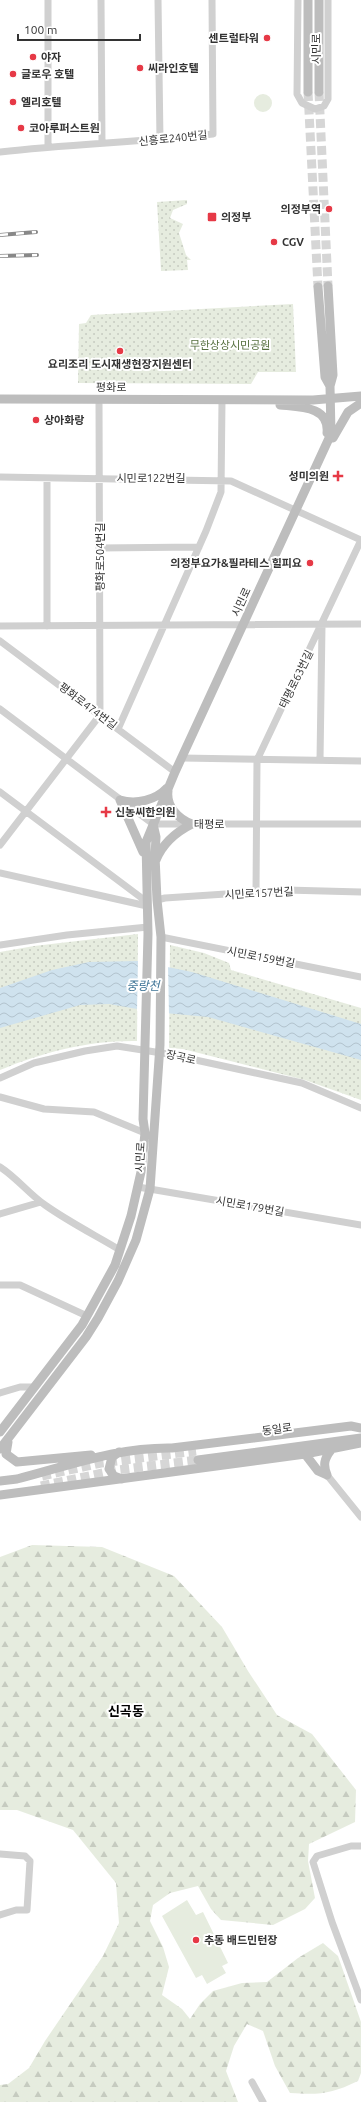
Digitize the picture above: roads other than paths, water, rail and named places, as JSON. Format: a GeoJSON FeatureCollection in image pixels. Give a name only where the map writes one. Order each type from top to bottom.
{"type":"FeatureCollection","features":[{"type":"Feature","properties":{"kind":"street"},"geometry":{"type":"LineString","coordinates":[[48,0],[48,147]]}},
{"type":"Feature","properties":{"kind":"street"},"geometry":{"type":"LineString","coordinates":[[101,0],[102,143]]}},
{"type":"Feature","properties":{"kind":"street"},"geometry":{"type":"LineString","coordinates":[[158,0],[160,140]]}},
{"type":"Feature","properties":{"kind":"street","name":"신흥로240번길"},"geometry":{"type":"LineString","coordinates":[[0,152],[48,147],[160,140],[213,134],[212,0]]}},
{"type":"Feature","properties":{"kind":"street","name":"시민로"},"geometry":{"type":"LineString","coordinates":[[298,0],[296,84],[298,99],[306,106],[320,108],[328,99],[328,0]]}},
{"type":"Feature","properties":{"kind":"street","name":"시민로"},"geometry":{"type":"LineString","coordinates":[[308,0],[308,92]]}},
{"type":"Feature","properties":{"kind":"street","name":"시민로"},"geometry":{"type":"LineString","coordinates":[[319,0],[319,92]]}},
{"type":"Feature","properties":{"kind":"street","name":"시민로"},"geometry":{"type":"LineString","coordinates":[[0,1432],[87,1316],[108,1280],[120,1250],[138,1187],[145,1133],[143,1119],[148,930],[146,842],[169,785],[331,434],[330,386],[333,376],[328,286]]}},
{"type":"Feature","properties":{"kind":"street","name":"시민로"},"geometry":{"type":"LineString","coordinates":[[318,287],[325,377],[330,386]]}},
{"type":"Feature","properties":{"kind":"street","name":"평화로"},"geometry":{"type":"LineString","coordinates":[[0,399],[245,400],[330,399],[361,396]]}},
{"type":"Feature","properties":{"kind":"street","name":"평화로504번길"},"geometry":{"type":"LineString","coordinates":[[99,399],[100,715]]}},
{"type":"Feature","properties":{"kind":"street"},"geometry":{"type":"LineString","coordinates":[[118,729],[199,547],[221,492],[222,400]]}},
{"type":"Feature","properties":{"kind":"street"},"geometry":{"type":"LineString","coordinates":[[245,400],[311,409],[319,413],[325,420],[328,428],[318,461]]}},
{"type":"Feature","properties":{"kind":"street"},"geometry":{"type":"LineString","coordinates":[[318,461],[343,419],[361,403]]}},
{"type":"Feature","properties":{"kind":"street","name":"시민로122번길"},"geometry":{"type":"LineString","coordinates":[[0,477],[231,480],[361,540]]}},
{"type":"Feature","properties":{"kind":"street"},"geometry":{"type":"LineString","coordinates":[[47,478],[47,626]]}},
{"type":"Feature","properties":{"kind":"street","name":"태평로63번길"},"geometry":{"type":"LineString","coordinates":[[256,892],[257,760],[361,540]]}},
{"type":"Feature","properties":{"kind":"street"},"geometry":{"type":"LineString","coordinates":[[99,548],[199,547]]}},
{"type":"Feature","properties":{"kind":"street"},"geometry":{"type":"LineString","coordinates":[[320,760],[322,624]]}},
{"type":"Feature","properties":{"kind":"street"},"geometry":{"type":"LineString","coordinates":[[0,626],[361,624]]}},
{"type":"Feature","properties":{"kind":"street","name":"평화로474번길"},"geometry":{"type":"LineString","coordinates":[[0,640],[175,772]]}},
{"type":"Feature","properties":{"kind":"street"},"geometry":{"type":"LineString","coordinates":[[0,709],[153,824]]}},
{"type":"Feature","properties":{"kind":"street"},"geometry":{"type":"LineString","coordinates":[[0,845],[65,758],[100,715]]}},
{"type":"Feature","properties":{"kind":"street"},"geometry":{"type":"LineString","coordinates":[[182,758],[361,761]]}},
{"type":"Feature","properties":{"kind":"street"},"geometry":{"type":"LineString","coordinates":[[120,800],[128,802],[140,801],[160,794],[169,785]]}},
{"type":"Feature","properties":{"kind":"street"},"geometry":{"type":"LineString","coordinates":[[169,785],[168,794],[170,806],[182,819],[192,824]]}},
{"type":"Feature","properties":{"kind":"street"},"geometry":{"type":"LineString","coordinates":[[0,792],[147,904]]}},
{"type":"Feature","properties":{"kind":"street"},"geometry":{"type":"LineString","coordinates":[[120,800],[138,837],[146,861]]}},
{"type":"Feature","properties":{"kind":"street","name":"시민로"},"geometry":{"type":"LineString","coordinates":[[0,1449],[16,1426],[86,1337],[98,1318],[118,1281],[136,1240],[150,1189],[159,1049],[161,937],[157,900],[156,837],[153,824]]}},
{"type":"Feature","properties":{"kind":"street","name":"태평로"},"geometry":{"type":"LineString","coordinates":[[153,824],[361,824]]}},
{"type":"Feature","properties":{"kind":"street"},"geometry":{"type":"LineString","coordinates":[[156,861],[164,845],[182,829],[192,824]]}},
{"type":"Feature","properties":{"kind":"street"},"geometry":{"type":"LineString","coordinates":[[0,872],[147,904]]}},
{"type":"Feature","properties":{"kind":"street","name":"시민로157번길"},"geometry":{"type":"LineString","coordinates":[[157,900],[165,898],[286,890],[361,892]]}},
{"type":"Feature","properties":{"kind":"street"},"geometry":{"type":"LineString","coordinates":[[0,945],[67,934],[148,930]]}},
{"type":"Feature","properties":{"kind":"street","name":"시민로159번길"},"geometry":{"type":"LineString","coordinates":[[161,937],[361,977]]}},
{"type":"Feature","properties":{"kind":"street","name":"장곡로"},"geometry":{"type":"LineString","coordinates":[[0,1078],[34,1063],[103,1048],[117,1046],[159,1049],[302,1083],[361,1108]]}},
{"type":"Feature","properties":{"kind":"street"},"geometry":{"type":"LineString","coordinates":[[0,1097],[44,1109],[94,1112],[145,1133]]}},
{"type":"Feature","properties":{"kind":"street"},"geometry":{"type":"LineString","coordinates":[[0,1167],[12,1175],[41,1202],[74,1225],[120,1250]]}},
{"type":"Feature","properties":{"kind":"street","name":"시민로179번길"},"geometry":{"type":"LineString","coordinates":[[138,1187],[361,1225]]}},
{"type":"Feature","properties":{"kind":"street"},"geometry":{"type":"LineString","coordinates":[[0,1214],[41,1202]]}},
{"type":"Feature","properties":{"kind":"street"},"geometry":{"type":"LineString","coordinates":[[0,1284],[20,1284],[87,1316]]}},
{"type":"Feature","properties":{"kind":"street"},"geometry":{"type":"LineString","coordinates":[[0,1393],[20,1388],[33,1387]]}},
{"type":"Feature","properties":{"kind":"street"},"geometry":{"type":"LineString","coordinates":[[16,1426],[5,1450],[8,1456],[17,1462],[150,1448],[172,1448],[351,1426],[361,1428]]}},
{"type":"Feature","properties":{"kind":"street","name":"동일로"},"geometry":{"type":"LineString","coordinates":[[361,1432],[351,1431],[197,1456],[361,1438]]}},
{"type":"Feature","properties":{"kind":"street"},"geometry":{"type":"LineString","coordinates":[[0,1495],[124,1480],[305,1454],[361,1443]]}},
{"type":"Feature","properties":{"kind":"street"},"geometry":{"type":"LineString","coordinates":[[331,1450],[324,1463],[327,1475],[361,1517]]}},
{"type":"Feature","properties":{"kind":"street"},"geometry":{"type":"LineString","coordinates":[[120,1452],[112,1457],[109,1469],[114,1476],[124,1480]]}},
{"type":"Feature","properties":{"kind":"street"},"geometry":{"type":"LineString","coordinates":[[0,1481],[17,1479],[120,1452]]}},
{"type":"Feature","properties":{"kind":"street"},"geometry":{"type":"LineString","coordinates":[[305,1454],[318,1471],[327,1475]]}},
{"type":"Feature","properties":{"kind":"street"},"geometry":{"type":"LineString","coordinates":[[361,1846],[351,1846],[317,1856],[313,1862],[332,1922],[361,2000]]}},
{"type":"Feature","properties":{"kind":"street"},"geometry":{"type":"LineString","coordinates":[[0,1854],[25,1856],[30,1861],[27,1910],[16,1910],[0,1915]]}},
{"type":"Feature","properties":{"kind":"street"},"geometry":{"type":"LineString","coordinates":[[252,2082],[263,2102]]}},
{"type":"Feature","properties":{"kind":"water","name":"중랑천"},"geometry":{"type":"Polygon","coordinates":[[[138,961],[192,972],[361,1024],[361,1060],[208,1017],[154,1012],[109,1004],[80,1005],[0,1028],[0,988],[52,970],[89,962],[138,961]]]}},
{"type":"Feature","properties":{"kind":"tunnel"},"geometry":{"type":"LineString","coordinates":[[308,92],[318,287]]}},
{"type":"Feature","properties":{"kind":"tunnel"},"geometry":{"type":"LineString","coordinates":[[319,92],[328,286]]}},
{"type":"Feature","properties":{"kind":"tunnel"},"geometry":{"type":"LineString","coordinates":[[42,1476],[101,1463],[196,1451]]}},
{"type":"Feature","properties":{"kind":"tunnel"},"geometry":{"type":"LineString","coordinates":[[41,1486],[117,1470],[198,1460]]}},
{"type":"Feature","properties":{"kind":"railway"},"geometry":{"type":"LineString","coordinates":[[0,235],[36,232]]}},
{"type":"Feature","properties":{"kind":"railway"},"geometry":{"type":"LineString","coordinates":[[0,256],[37,255]]}},
{"type":"Feature","properties":{"kind":"place","name":"센트럴타워"},"geometry":{"type":"Point","coordinates":[267,38]}},
{"type":"Feature","properties":{"kind":"place","name":"야자"},"geometry":{"type":"Point","coordinates":[33,57]}},
{"type":"Feature","properties":{"kind":"place","name":"씨라인호텔"},"geometry":{"type":"Point","coordinates":[140,68]}},
{"type":"Feature","properties":{"kind":"place","name":"글로우 호텔"},"geometry":{"type":"Point","coordinates":[13,74]}},
{"type":"Feature","properties":{"kind":"place","name":"엘리호텔"},"geometry":{"type":"Point","coordinates":[13,102]}},
{"type":"Feature","properties":{"kind":"place","name":"코아루퍼스트원"},"geometry":{"type":"Point","coordinates":[21,128]}},
{"type":"Feature","properties":{"kind":"place","name":"의정부역"},"geometry":{"type":"Point","coordinates":[329,209]}},
{"type":"Feature","properties":{"kind":"place","name":"의정부"},"geometry":{"type":"Point","coordinates":[212,217]}},
{"type":"Feature","properties":{"kind":"place","name":"CGV"},"geometry":{"type":"Point","coordinates":[274,242]}},
{"type":"Feature","properties":{"kind":"place","name":"요리조리 도시재생현장지원센터"},"geometry":{"type":"Point","coordinates":[120,351]}},
{"type":"Feature","properties":{"kind":"place","name":"상아화랑"},"geometry":{"type":"Point","coordinates":[36,420]}},
{"type":"Feature","properties":{"kind":"place","name":"성미의원"},"geometry":{"type":"Point","coordinates":[338,476]}},
{"type":"Feature","properties":{"kind":"place","name":"의정부요가&필라테스 힐피요"},"geometry":{"type":"Point","coordinates":[310,563]}},
{"type":"Feature","properties":{"kind":"place","name":"신농씨한의원"},"geometry":{"type":"Point","coordinates":[106,812]}},
{"type":"Feature","properties":{"kind":"place","name":"추동 배드민턴장"},"geometry":{"type":"Point","coordinates":[196,1940]}},
{"type":"Feature","properties":{"kind":"district","name":"신곡동"},"geometry":{"type":"Point","coordinates":[126,1711]}},
{"type":"Feature","properties":{"kind":"park label","name":"무한상상시민공원"},"geometry":{"type":"Point","coordinates":[230,345]}}]}
